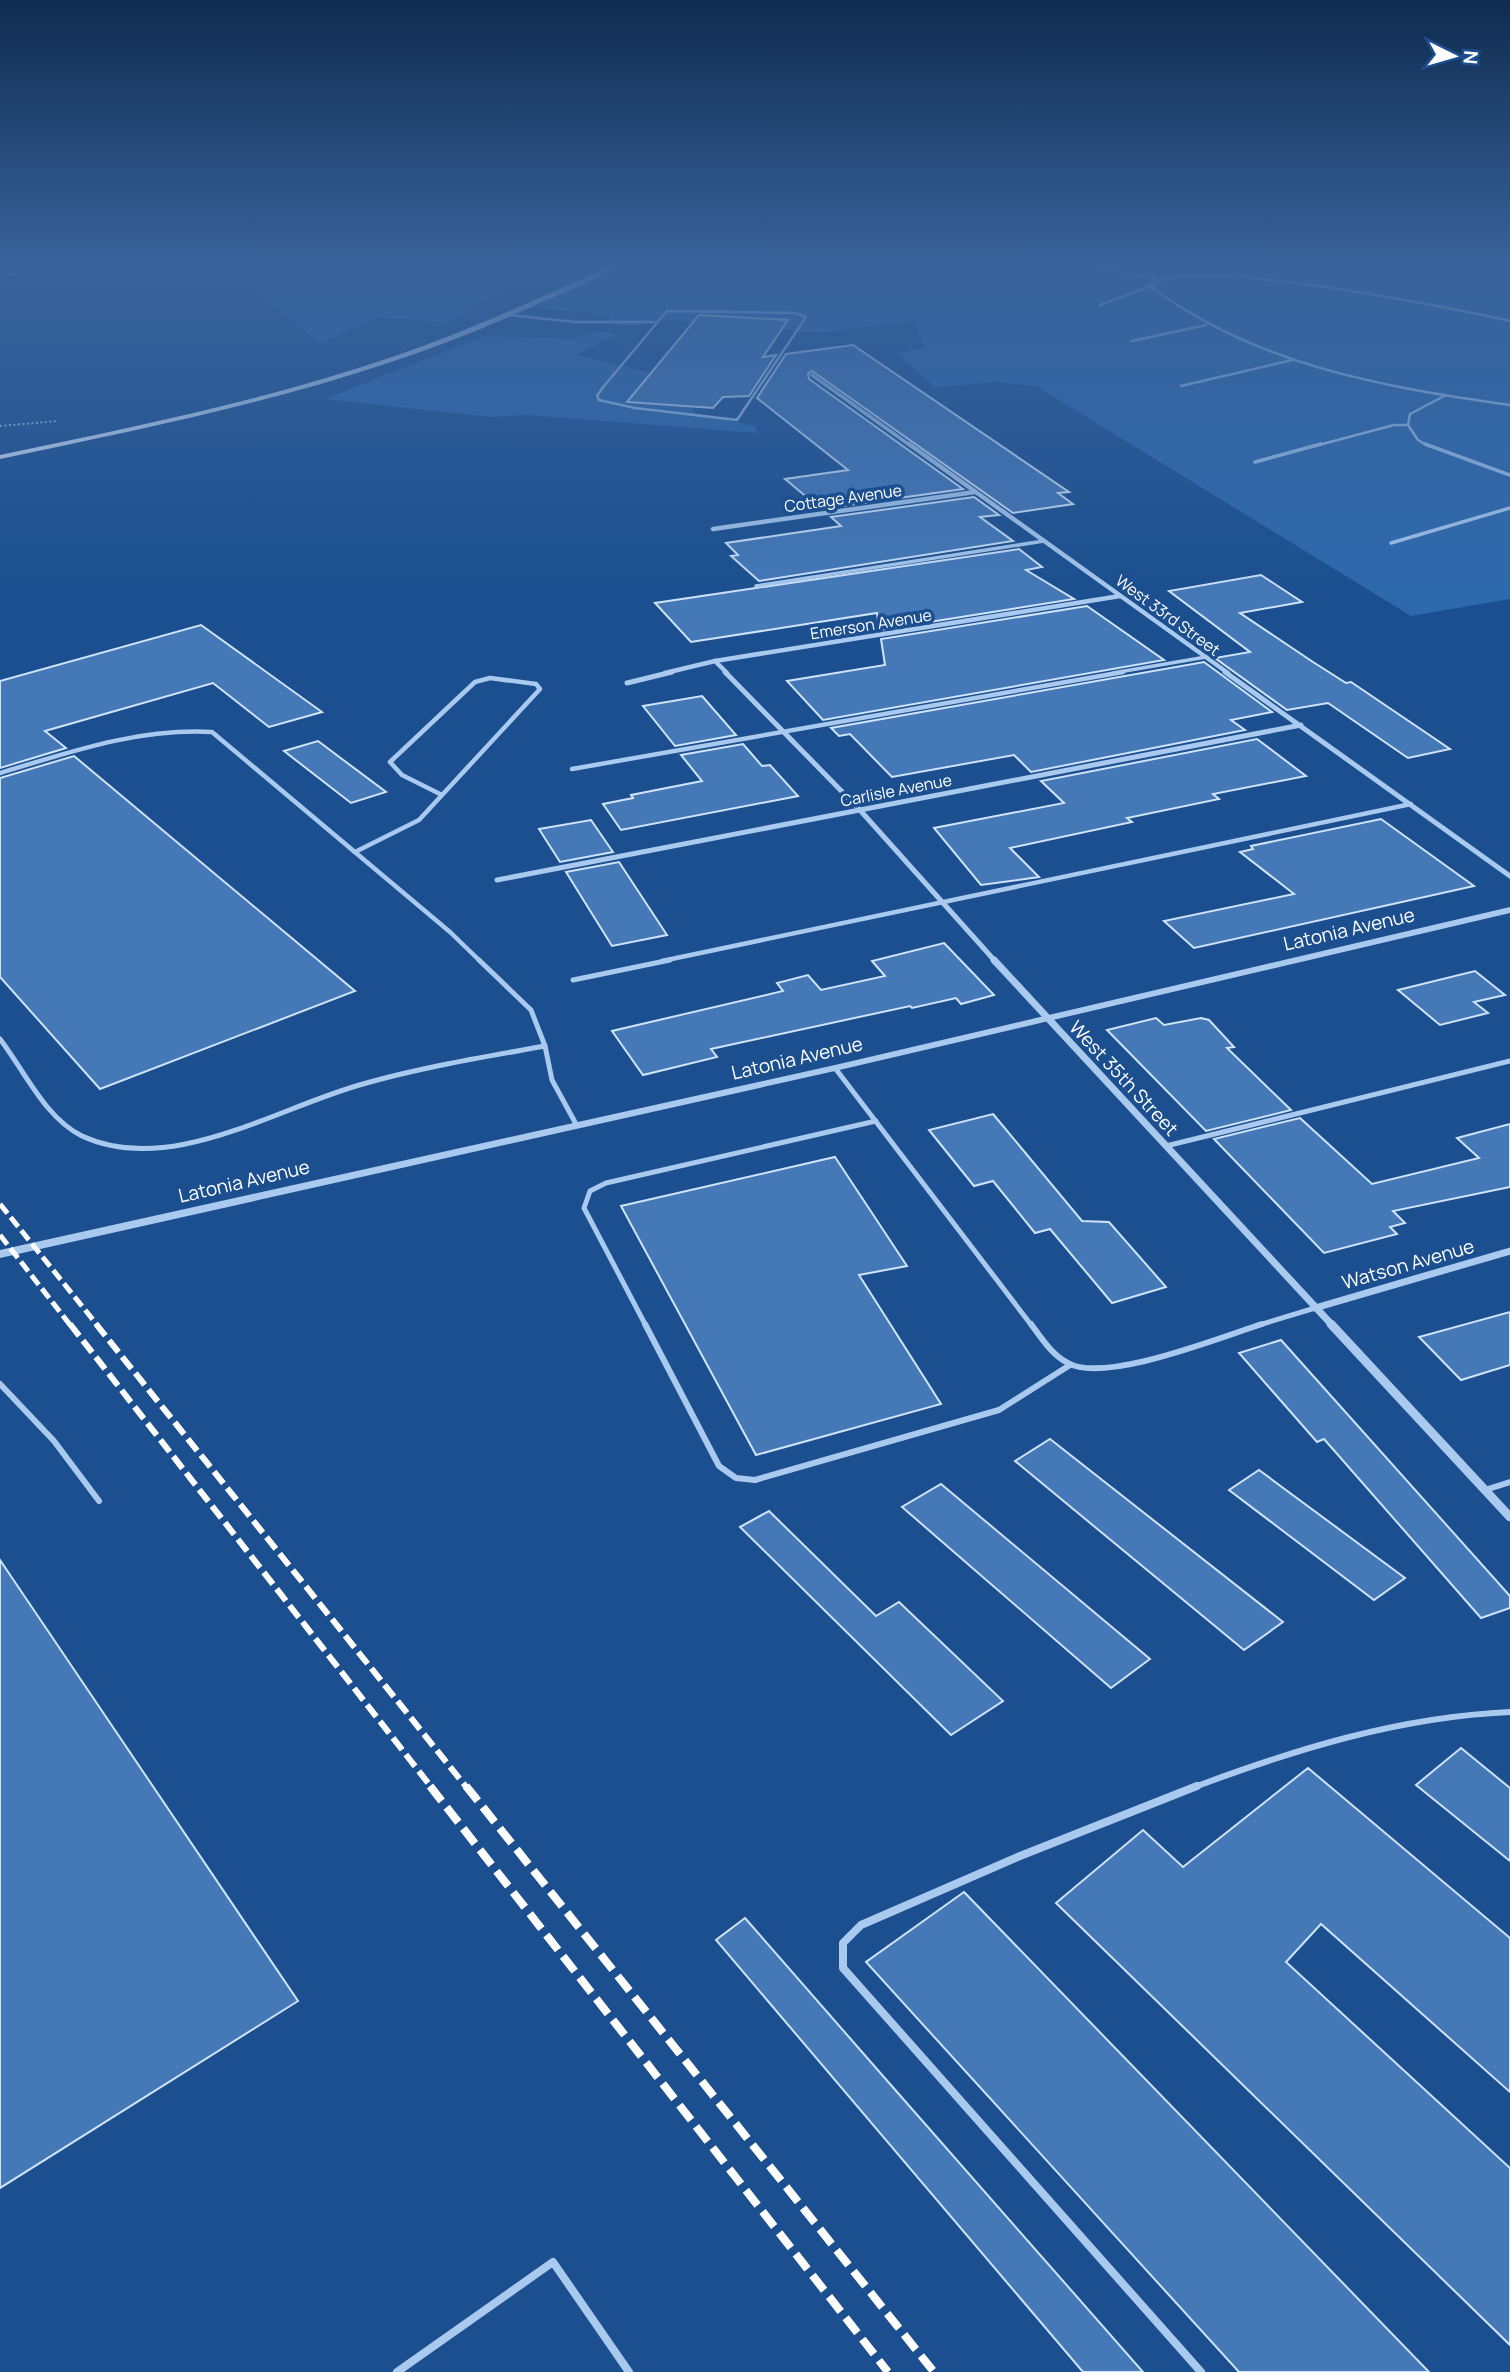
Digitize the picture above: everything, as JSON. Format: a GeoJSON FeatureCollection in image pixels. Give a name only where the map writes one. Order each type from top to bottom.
{"type":"FeatureCollection","features":[{"type":"Feature","properties":{"kind":"main road"},"geometry":{"type":"LineString","coordinates":[[0,457],[190,416],[338,377]]}},
{"type":"Feature","properties":{"kind":"street","name":"West 33rd Street"},"geometry":{"type":"LineString","coordinates":[[814,377],[1510,876]]}},
{"type":"Feature","properties":{"kind":"street","name":"Cottage Avenue"},"geometry":{"type":"LineString","coordinates":[[713,529],[976,492]]}},
{"type":"Feature","properties":{"kind":"street","name":"Emerson Avenue"},"geometry":{"type":"LineString","coordinates":[[626,683],[715,661],[1120,596]]}},
{"type":"Feature","properties":{"kind":"street","name":"West 35th Street"},"geometry":{"type":"LineString","coordinates":[[715,661],[859,809],[942,904],[1510,1517]]}},
{"type":"Feature","properties":{"kind":"street","name":"Carlisle Avenue"},"geometry":{"type":"LineString","coordinates":[[497,880],[1301,725]]}},
{"type":"Feature","properties":{"kind":"street","name":"Latonia Avenue"},"geometry":{"type":"LineString","coordinates":[[0,1254],[835,1068],[1510,910]]}},
{"type":"Feature","properties":{"kind":"street","name":"Watson Avenue"},"geometry":{"type":"LineString","coordinates":[[1315,1308],[1510,1251]]}},
{"type":"Feature","properties":{"kind":"lane"},"geometry":{"type":"LineString","coordinates":[[612,377],[597,396],[599,400],[635,408],[737,420],[766,377]]}},
{"type":"Feature","properties":{"kind":"lane"},"geometry":{"type":"LineString","coordinates":[[1181,386],[1222,377]]}},
{"type":"Feature","properties":{"kind":"lane"},"geometry":{"type":"LineString","coordinates":[[1367,377],[1446,395],[1510,405]]}},
{"type":"Feature","properties":{"kind":"lane"},"geometry":{"type":"LineString","coordinates":[[1446,395],[1410,414],[1408,425],[1418,440],[1429,447],[1510,475]]}},
{"type":"Feature","properties":{"kind":"lane"},"geometry":{"type":"LineString","coordinates":[[1255,462],[1394,425],[1408,425]]}},
{"type":"Feature","properties":{"kind":"lane"},"geometry":{"type":"LineString","coordinates":[[1391,542],[1510,508]]}},
{"type":"Feature","properties":{"kind":"lane"},"geometry":{"type":"LineString","coordinates":[[755,586],[1045,541]]}},
{"type":"Feature","properties":{"kind":"lane"},"geometry":{"type":"LineString","coordinates":[[572,769],[1206,657]]}},
{"type":"Feature","properties":{"kind":"lane"},"geometry":{"type":"LineString","coordinates":[[355,852],[419,820],[540,689],[536,684],[490,678],[475,681],[390,762],[402,775],[442,795]]}},
{"type":"Feature","properties":{"kind":"lane"},"geometry":{"type":"LineString","coordinates":[[0,773],[147,731],[183,729],[212,732],[450,932],[531,1010],[545,1046],[552,1080],[576,1124]]}},
{"type":"Feature","properties":{"kind":"lane"},"geometry":{"type":"LineString","coordinates":[[573,980],[1410,804]]}},
{"type":"Feature","properties":{"kind":"lane"},"geometry":{"type":"LineString","coordinates":[[0,1039],[56,1116],[81,1136],[117,1145],[141,1147],[182,1146],[215,1137],[358,1085],[545,1046]]}},
{"type":"Feature","properties":{"kind":"lane"},"geometry":{"type":"LineString","coordinates":[[1166,1146],[1510,1061]]}},
{"type":"Feature","properties":{"kind":"lane"},"geometry":{"type":"LineString","coordinates":[[835,1068],[1052,1352],[1070,1365],[1097,1369],[1130,1365],[1315,1308]]}},
{"type":"Feature","properties":{"kind":"lane"},"geometry":{"type":"LineString","coordinates":[[876,1121],[606,1183],[590,1191],[584,1208],[719,1466],[736,1478],[755,1480],[999,1410],[1070,1365]]}},
{"type":"Feature","properties":{"kind":"lane"},"geometry":{"type":"LineString","coordinates":[[0,1384],[54,1441],[99,1500]]}},
{"type":"Feature","properties":{"kind":"lane"},"geometry":{"type":"LineString","coordinates":[[1485,1490],[1510,1482]]}},
{"type":"Feature","properties":{"kind":"lane"},"geometry":{"type":"LineString","coordinates":[[1201,2372],[842,1968],[843,1943],[861,1925],[1042,1844],[1281,1755],[1410,1721],[1461,1713],[1510,1712]]}},
{"type":"Feature","properties":{"kind":"lane"},"geometry":{"type":"LineString","coordinates":[[397,2372],[553,2262],[629,2372]]}},
{"type":"Feature","properties":{"kind":"shaded area"},"geometry":{"type":"Polygon","coordinates":[[[381,377],[667,377],[696,414],[755,426],[757,433],[527,415],[490,417],[325,399],[381,377]]]}},
{"type":"Feature","properties":{"kind":"shaded area"},"geometry":{"type":"Polygon","coordinates":[[[923,377],[1510,377],[1510,599],[1411,616],[1036,386],[998,382],[935,387],[923,377]]]}},
{"type":"Feature","properties":{"kind":"building"},"geometry":{"type":"Polygon","coordinates":[[[648,377],[762,377],[749,396],[723,397],[713,408],[627,402],[648,377]]]}},
{"type":"Feature","properties":{"kind":"building"},"geometry":{"type":"Polygon","coordinates":[[[771,377],[809,377],[963,489],[821,509],[785,479],[848,470],[757,398],[771,377]]]}},
{"type":"Feature","properties":{"kind":"building"},"geometry":{"type":"Polygon","coordinates":[[[820,377],[900,377],[1069,492],[1058,493],[1073,504],[1013,513],[820,377]]]}},
{"type":"Feature","properties":{"kind":"building"},"geometry":{"type":"Polygon","coordinates":[[[974,497],[999,515],[980,517],[1013,541],[759,581],[731,556],[738,555],[726,543],[841,526],[831,517],[974,497]]]}},
{"type":"Feature","properties":{"kind":"building"},"geometry":{"type":"Polygon","coordinates":[[[1019,549],[1042,567],[1026,570],[1074,599],[879,630],[877,613],[691,642],[655,603],[1019,549]]]}},
{"type":"Feature","properties":{"kind":"building"},"geometry":{"type":"Polygon","coordinates":[[[1261,575],[1302,602],[1240,613],[1346,683],[1351,682],[1450,749],[1408,758],[1328,703],[1287,710],[1215,658],[1250,652],[1169,591],[1261,575]]]}},
{"type":"Feature","properties":{"kind":"building"},"geometry":{"type":"Polygon","coordinates":[[[1087,606],[1164,660],[823,720],[787,681],[885,665],[881,639],[1087,606]]]}},
{"type":"Feature","properties":{"kind":"building"},"geometry":{"type":"Polygon","coordinates":[[[201,625],[322,712],[269,727],[213,683],[45,731],[66,748],[0,768],[0,681],[201,625]]]}},
{"type":"Feature","properties":{"kind":"building"},"geometry":{"type":"Polygon","coordinates":[[[1204,662],[1272,712],[1231,720],[1245,730],[1031,772],[1014,755],[892,777],[850,734],[839,736],[831,728],[1204,662]]]}},
{"type":"Feature","properties":{"kind":"building"},"geometry":{"type":"Polygon","coordinates":[[[702,696],[736,735],[675,746],[643,706],[702,696]]]}},
{"type":"Feature","properties":{"kind":"building"},"geometry":{"type":"Polygon","coordinates":[[[1257,739],[1306,776],[1213,794],[1219,799],[1127,818],[1132,822],[1010,848],[1039,877],[981,885],[934,828],[1064,803],[1041,781],[1257,739]]]}},
{"type":"Feature","properties":{"kind":"building"},"geometry":{"type":"Polygon","coordinates":[[[318,741],[386,792],[351,803],[284,751],[318,741]]]}},
{"type":"Feature","properties":{"kind":"building"},"geometry":{"type":"Polygon","coordinates":[[[743,744],[762,766],[770,765],[798,796],[621,830],[603,804],[633,798],[631,795],[702,781],[681,755],[743,744]]]}},
{"type":"Feature","properties":{"kind":"building"},"geometry":{"type":"Polygon","coordinates":[[[74,756],[355,991],[100,1089],[0,977],[0,778],[74,756]]]}},
{"type":"Feature","properties":{"kind":"building"},"geometry":{"type":"Polygon","coordinates":[[[1381,819],[1474,886],[1194,948],[1164,921],[1294,894],[1240,852],[1253,849],[1251,846],[1381,819]]]}},
{"type":"Feature","properties":{"kind":"building"},"geometry":{"type":"Polygon","coordinates":[[[591,820],[613,852],[560,862],[539,829],[591,820]]]}},
{"type":"Feature","properties":{"kind":"building"},"geometry":{"type":"Polygon","coordinates":[[[619,862],[667,935],[612,946],[566,872],[619,862]]]}},
{"type":"Feature","properties":{"kind":"building"},"geometry":{"type":"Polygon","coordinates":[[[944,943],[994,995],[961,1004],[956,998],[912,1008],[910,1006],[711,1049],[717,1057],[643,1075],[612,1031],[783,991],[777,983],[808,975],[821,990],[885,976],[872,961],[944,943]]]}},
{"type":"Feature","properties":{"kind":"building"},"geometry":{"type":"Polygon","coordinates":[[[1475,971],[1505,995],[1474,1002],[1488,1013],[1440,1025],[1398,990],[1475,971]]]}},
{"type":"Feature","properties":{"kind":"building"},"geometry":{"type":"Polygon","coordinates":[[[1156,1018],[1164,1025],[1201,1018],[1209,1020],[1234,1047],[1227,1048],[1291,1110],[1206,1131],[1107,1030],[1156,1018]]]}},
{"type":"Feature","properties":{"kind":"building"},"geometry":{"type":"Polygon","coordinates":[[[993,1114],[1082,1221],[1109,1222],[1166,1287],[1112,1303],[1050,1229],[1035,1233],[993,1181],[974,1186],[929,1130],[993,1114]]]}},
{"type":"Feature","properties":{"kind":"building"},"geometry":{"type":"Polygon","coordinates":[[[1300,1118],[1372,1184],[1479,1158],[1457,1138],[1510,1124],[1510,1187],[1393,1211],[1405,1223],[1390,1227],[1397,1234],[1324,1253],[1214,1139],[1300,1118]]]}},
{"type":"Feature","properties":{"kind":"building"},"geometry":{"type":"Polygon","coordinates":[[[835,1157],[907,1266],[859,1275],[941,1404],[756,1455],[621,1206],[835,1157]]]}},
{"type":"Feature","properties":{"kind":"building"},"geometry":{"type":"Polygon","coordinates":[[[1510,1312],[1510,1365],[1461,1380],[1419,1337],[1510,1312]]]}},
{"type":"Feature","properties":{"kind":"building"},"geometry":{"type":"Polygon","coordinates":[[[1281,1340],[1510,1596],[1510,1608],[1481,1618],[1324,1439],[1317,1442],[1239,1353],[1281,1340]]]}},
{"type":"Feature","properties":{"kind":"building"},"geometry":{"type":"Polygon","coordinates":[[[1050,1439],[1283,1622],[1244,1650],[1015,1461],[1050,1439]]]}},
{"type":"Feature","properties":{"kind":"building"},"geometry":{"type":"Polygon","coordinates":[[[1259,1470],[1405,1578],[1374,1600],[1229,1490],[1259,1470]]]}},
{"type":"Feature","properties":{"kind":"building"},"geometry":{"type":"Polygon","coordinates":[[[941,1484],[1150,1659],[1111,1688],[902,1507],[941,1484]]]}},
{"type":"Feature","properties":{"kind":"building"},"geometry":{"type":"Polygon","coordinates":[[[769,1511],[876,1616],[899,1602],[1003,1701],[951,1735],[740,1527],[769,1511]]]}},
{"type":"Feature","properties":{"kind":"building"},"geometry":{"type":"Polygon","coordinates":[[[0,1560],[298,2001],[0,2188],[0,1560]]]}},
{"type":"Feature","properties":{"kind":"building"},"geometry":{"type":"Polygon","coordinates":[[[1461,1748],[1510,1788],[1510,1861],[1416,1785],[1461,1748]]]}},
{"type":"Feature","properties":{"kind":"building"},"geometry":{"type":"Polygon","coordinates":[[[1308,1768],[1510,1938],[1510,2092],[1321,1924],[1286,1962],[1510,2168],[1510,2345],[1056,1903],[1143,1830],[1183,1867],[1308,1768]]]}},
{"type":"Feature","properties":{"kind":"building"},"geometry":{"type":"Polygon","coordinates":[[[964,1892],[1429,2372],[1239,2372],[866,1962],[964,1892]]]}},
{"type":"Feature","properties":{"kind":"building"},"geometry":{"type":"Polygon","coordinates":[[[745,1918],[1143,2372],[1083,2372],[716,1940],[745,1918]]]}},
{"type":"Feature","properties":{"kind":"railway"},"geometry":{"type":"LineString","coordinates":[[0,1204],[98,1326]]}},
{"type":"Feature","properties":{"kind":"railway"},"geometry":{"type":"LineString","coordinates":[[0,1235],[71,1326]]}},
{"type":"Feature","properties":{"kind":"railway"},"geometry":{"type":"LineString","coordinates":[[70,1324],[432,1788]]}},
{"type":"Feature","properties":{"kind":"railway"},"geometry":{"type":"LineString","coordinates":[[96,1324],[467,1788]]}},
{"type":"Feature","properties":{"kind":"railway"},"geometry":{"type":"LineString","coordinates":[[430,1786],[888,2372]]}},
{"type":"Feature","properties":{"kind":"railway"},"geometry":{"type":"LineString","coordinates":[[466,1786],[934,2372]]}}]}
